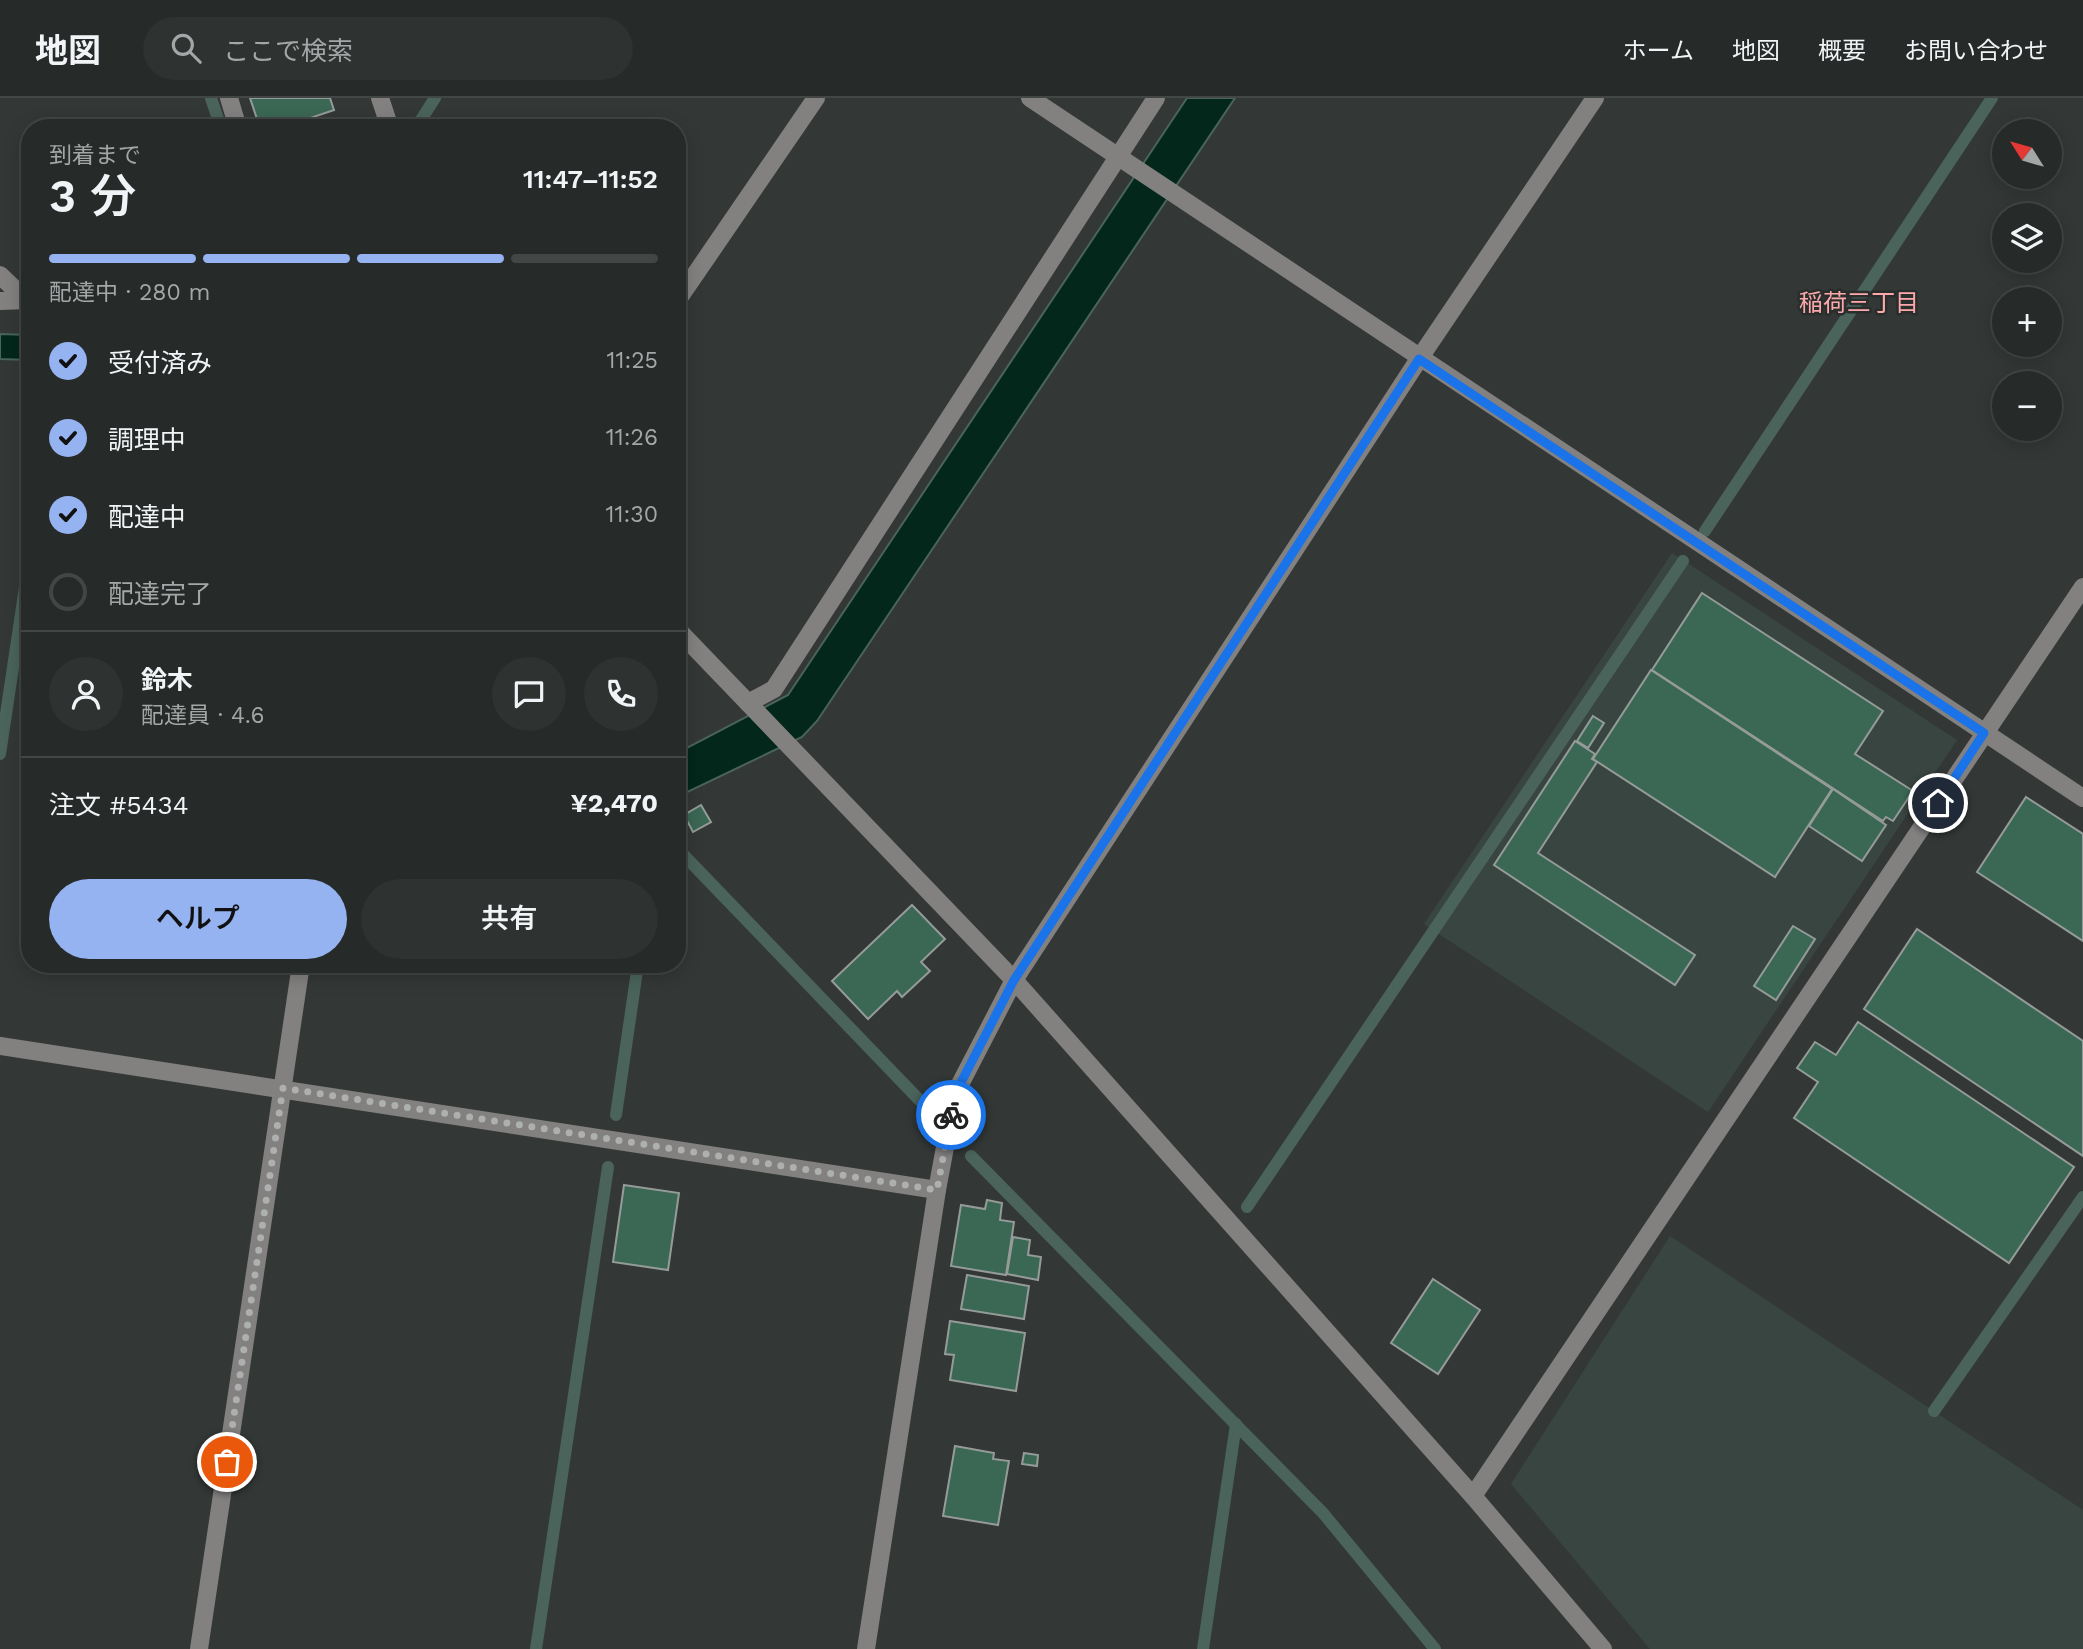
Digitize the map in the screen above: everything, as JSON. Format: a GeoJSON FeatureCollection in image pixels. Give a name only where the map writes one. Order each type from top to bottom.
{"type":"FeatureCollection","features":[{"type":"Feature","properties":{"kind":"street"},"geometry":{"type":"LineString","coordinates":[[229,98],[235,119]]}},
{"type":"Feature","properties":{"kind":"street"},"geometry":{"type":"LineString","coordinates":[[380,98],[387,119]]}},
{"type":"Feature","properties":{"kind":"street"},"geometry":{"type":"LineString","coordinates":[[686,288],[816,98]]}},
{"type":"Feature","properties":{"kind":"street"},"geometry":{"type":"LineString","coordinates":[[1030,98],[2083,798]]}},
{"type":"Feature","properties":{"kind":"street"},"geometry":{"type":"LineString","coordinates":[[748,703],[774,689],[1156,98]]}},
{"type":"Feature","properties":{"kind":"street"},"geometry":{"type":"LineString","coordinates":[[866,1649],[937,1190],[955,1094],[1014,980],[1419,359],[1595,98]]}},
{"type":"Feature","properties":{"kind":"street"},"geometry":{"type":"LineString","coordinates":[[0,275],[21,294]]}},
{"type":"Feature","properties":{"kind":"street"},"geometry":{"type":"LineString","coordinates":[[0,301],[21,300]]}},
{"type":"Feature","properties":{"kind":"street"},"geometry":{"type":"LineString","coordinates":[[1474,1496],[2083,587]]}},
{"type":"Feature","properties":{"kind":"street"},"geometry":{"type":"LineString","coordinates":[[686,638],[1014,980],[1474,1496],[1603,1649]]}},
{"type":"Feature","properties":{"kind":"street"},"geometry":{"type":"LineString","coordinates":[[199,1649],[300,973]]}},
{"type":"Feature","properties":{"kind":"street"},"geometry":{"type":"LineString","coordinates":[[0,1046],[937,1190]]}},
{"type":"Feature","properties":{"kind":"shaded area"},"geometry":{"type":"Polygon","coordinates":[[[1187,98],[1235,98],[817,721],[802,737],[686,793],[686,748],[788,695],[1187,98]]]}},
{"type":"Feature","properties":{"kind":"shaded area"},"geometry":{"type":"Polygon","coordinates":[[[0,334],[21,335],[21,360],[0,359],[0,334]]]}},
{"type":"Feature","properties":{"kind":"shaded area"},"geometry":{"type":"Polygon","coordinates":[[[1672,553],[1957,740],[1708,1112],[1424,924],[1672,553]]]}},
{"type":"Feature","properties":{"kind":"shaded area"},"geometry":{"type":"Polygon","coordinates":[[[1670,1236],[2083,1510],[2083,1649],[1650,1649],[1511,1484],[1670,1236]]]}},
{"type":"Feature","properties":{"kind":"building"},"geometry":{"type":"Polygon","coordinates":[[[250,98],[330,98],[334,110],[310,119],[257,119],[250,98]]]}},
{"type":"Feature","properties":{"kind":"building"},"geometry":{"type":"Polygon","coordinates":[[[1702,593],[1883,711],[1855,754],[1913,791],[1893,821],[1886,817],[1883,821],[1652,670],[1702,593]]]}},
{"type":"Feature","properties":{"kind":"building"},"geometry":{"type":"Polygon","coordinates":[[[1651,670],[1832,789],[1775,877],[1593,759],[1651,670]]]}},
{"type":"Feature","properties":{"kind":"building"},"geometry":{"type":"Polygon","coordinates":[[[1593,716],[1604,723],[1588,748],[1577,741],[1593,716]]]}},
{"type":"Feature","properties":{"kind":"building"},"geometry":{"type":"Polygon","coordinates":[[[1575,741],[1595,754],[1592,759],[1597,762],[1538,853],[1695,955],[1675,985],[1494,865],[1575,741]]]}},
{"type":"Feature","properties":{"kind":"building"},"geometry":{"type":"Polygon","coordinates":[[[1833,789],[1886,825],[1862,861],[1809,826],[1833,789]]]}},
{"type":"Feature","properties":{"kind":"building"},"geometry":{"type":"Polygon","coordinates":[[[2026,797],[2083,834],[2083,941],[1977,872],[2026,797]]]}},
{"type":"Feature","properties":{"kind":"building"},"geometry":{"type":"Polygon","coordinates":[[[701,805],[711,822],[693,832],[686,814],[701,805]]]}},
{"type":"Feature","properties":{"kind":"building"},"geometry":{"type":"Polygon","coordinates":[[[912,905],[945,939],[921,962],[930,971],[902,997],[897,991],[868,1019],[832,981],[912,905]]]}},
{"type":"Feature","properties":{"kind":"building"},"geometry":{"type":"Polygon","coordinates":[[[1793,926],[1815,939],[1776,1000],[1754,986],[1793,926]]]}},
{"type":"Feature","properties":{"kind":"building"},"geometry":{"type":"Polygon","coordinates":[[[1917,929],[2083,1041],[2083,1156],[1864,1009],[1917,929]]]}},
{"type":"Feature","properties":{"kind":"building"},"geometry":{"type":"Polygon","coordinates":[[[1858,1022],[2074,1167],[2009,1263],[1794,1118],[1818,1082],[1797,1068],[1815,1042],[1836,1055],[1858,1022]]]}},
{"type":"Feature","properties":{"kind":"building"},"geometry":{"type":"Polygon","coordinates":[[[624,1185],[679,1193],[668,1270],[613,1262],[624,1185]]]}},
{"type":"Feature","properties":{"kind":"building"},"geometry":{"type":"Polygon","coordinates":[[[987,1200],[1002,1203],[1000,1220],[1014,1222],[1006,1275],[951,1266],[961,1205],[985,1209],[987,1200]]]}},
{"type":"Feature","properties":{"kind":"building"},"geometry":{"type":"Polygon","coordinates":[[[1013,1237],[1030,1240],[1028,1255],[1041,1257],[1038,1280],[1007,1274],[1013,1237]]]}},
{"type":"Feature","properties":{"kind":"building"},"geometry":{"type":"Polygon","coordinates":[[[967,1275],[1029,1286],[1024,1319],[961,1309],[967,1275]]]}},
{"type":"Feature","properties":{"kind":"building"},"geometry":{"type":"Polygon","coordinates":[[[1433,1279],[1480,1310],[1438,1374],[1391,1343],[1433,1279]]]}},
{"type":"Feature","properties":{"kind":"building"},"geometry":{"type":"Polygon","coordinates":[[[950,1321],[1025,1333],[1016,1391],[950,1380],[954,1355],[945,1354],[950,1321]]]}},
{"type":"Feature","properties":{"kind":"building"},"geometry":{"type":"Polygon","coordinates":[[[955,1446],[994,1453],[993,1459],[1009,1461],[998,1525],[943,1516],[955,1446]]]}},
{"type":"Feature","properties":{"kind":"building"},"geometry":{"type":"Polygon","coordinates":[[[1024,1453],[1038,1455],[1037,1466],[1022,1464],[1024,1453]]]}},
{"type":"Feature","properties":{"kind":"waterway"},"geometry":{"type":"LineString","coordinates":[[211,98],[218,119]]}},
{"type":"Feature","properties":{"kind":"waterway"},"geometry":{"type":"LineString","coordinates":[[422,119],[435,98]]}},
{"type":"Feature","properties":{"kind":"waterway"},"geometry":{"type":"LineString","coordinates":[[1705,531],[1992,98]]}},
{"type":"Feature","properties":{"kind":"waterway"},"geometry":{"type":"LineString","coordinates":[[1247,1207],[1683,561]]}},
{"type":"Feature","properties":{"kind":"waterway"},"geometry":{"type":"LineString","coordinates":[[0,754],[21,614]]}},
{"type":"Feature","properties":{"kind":"waterway"},"geometry":{"type":"LineString","coordinates":[[686,857],[928,1109]]}},
{"type":"Feature","properties":{"kind":"waterway"},"geometry":{"type":"LineString","coordinates":[[616,1115],[637,973]]}},
{"type":"Feature","properties":{"kind":"waterway"},"geometry":{"type":"LineString","coordinates":[[971,1156],[1323,1513],[1435,1649]]}},
{"type":"Feature","properties":{"kind":"waterway"},"geometry":{"type":"LineString","coordinates":[[536,1649],[608,1167]]}},
{"type":"Feature","properties":{"kind":"waterway"},"geometry":{"type":"LineString","coordinates":[[1934,1411],[2083,1197]]}},
{"type":"Feature","properties":{"kind":"waterway"},"geometry":{"type":"LineString","coordinates":[[1203,1649],[1236,1424]]}},
{"type":"Feature","properties":{"kind":"way so far"},"geometry":{"type":"LineString","coordinates":[[227,1462],[283,1088],[937,1190],[951,1115]]}},
{"type":"Feature","properties":{"kind":"district","name":"稲荷三丁目"},"geometry":{"type":"Point","coordinates":[1859,303]}},
{"type":"Feature","properties":{"kind":"route"},"geometry":{"type":"LineString","coordinates":[[951,1115],[955,1094],[1014,980],[1419,359],[1984,733],[1938,803]]}}]}
